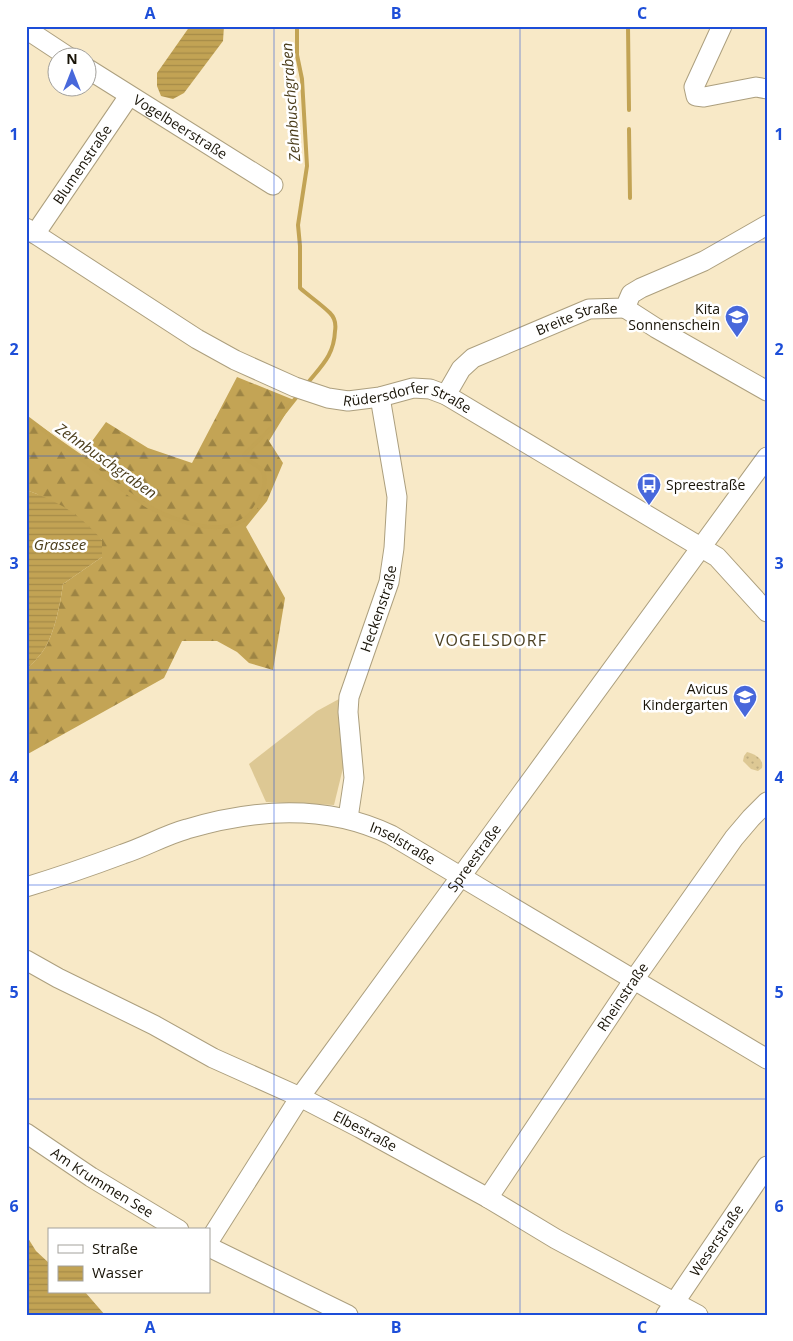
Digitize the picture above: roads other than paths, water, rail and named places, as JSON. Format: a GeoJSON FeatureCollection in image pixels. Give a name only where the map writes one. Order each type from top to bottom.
{"type":"FeatureCollection","features":[{"type":"Feature","properties":{"kind":"street"},"geometry":{"type":"LineString","coordinates":[[722,26],[694,87],[696,96],[704,97],[756,87],[767,89]]}},
{"type":"Feature","properties":{"kind":"street"},"geometry":{"type":"LineString","coordinates":[[26,29],[55,48]]}},
{"type":"Feature","properties":{"kind":"street","name":"Vogelbeerstraße"},"geometry":{"type":"LineString","coordinates":[[98,76],[273,185]]}},
{"type":"Feature","properties":{"kind":"street","name":"Blumenstraße"},"geometry":{"type":"LineString","coordinates":[[31,231],[129,96]]}},
{"type":"Feature","properties":{"kind":"street","name":"Breite Straße"},"geometry":{"type":"LineString","coordinates":[[446,395],[461,369],[473,358],[590,308],[625,308],[631,294],[641,288],[704,261],[767,225]]}},
{"type":"Feature","properties":{"kind":"street","name":"Rüdersdorfer Straße"},"geometry":{"type":"LineString","coordinates":[[31,231],[197,339],[235,360],[303,390],[348,401],[380,397],[413,388],[430,390],[446,395],[717,557],[767,612]]}},
{"type":"Feature","properties":{"kind":"street"},"geometry":{"type":"LineString","coordinates":[[625,308],[656,328],[767,391]]}},
{"type":"Feature","properties":{"kind":"street","name":"Heckenstraße"},"geometry":{"type":"LineString","coordinates":[[348,818],[354,778],[348,696],[389,582],[394,548],[397,497],[380,397]]}},
{"type":"Feature","properties":{"kind":"street","name":"Spreestraße"},"geometry":{"type":"LineString","coordinates":[[210,1240],[300,1097],[767,457]]}},
{"type":"Feature","properties":{"kind":"street","name":"Rheinstraße"},"geometry":{"type":"LineString","coordinates":[[488,1198],[633,980],[734,838],[767,802]]}},
{"type":"Feature","properties":{"kind":"street","name":"Inselstraße"},"geometry":{"type":"LineString","coordinates":[[26,887],[123,854],[185,830],[219,820],[278,812],[348,818],[391,835],[767,1059]]}},
{"type":"Feature","properties":{"kind":"street","name":"Elbestraße"},"geometry":{"type":"LineString","coordinates":[[26,960],[58,978],[154,1025],[213,1058],[300,1097],[488,1198],[671,1308],[698,1315]]}},
{"type":"Feature","properties":{"kind":"street","name":"Am Krummen See"},"geometry":{"type":"LineString","coordinates":[[26,1133],[91,1177],[176,1228]]}},
{"type":"Feature","properties":{"kind":"street","name":"Weserstraße"},"geometry":{"type":"LineString","coordinates":[[671,1308],[767,1166]]}},
{"type":"Feature","properties":{"kind":"street"},"geometry":{"type":"LineString","coordinates":[[210,1247],[348,1315]]}},
{"type":"Feature","properties":{"kind":"water"},"geometry":{"type":"Polygon","coordinates":[[[190,26],[224,26],[223,41],[184,93],[173,99],[161,96],[157,86],[157,73],[190,26]]]}},
{"type":"Feature","properties":{"kind":"water","name":"Grassee"},"geometry":{"type":"Polygon","coordinates":[[[26,490],[59,504],[85,522],[102,540],[102,557],[63,584],[53,631],[45,648],[26,669],[26,490]]]}},
{"type":"Feature","properties":{"kind":"water"},"geometry":{"type":"Polygon","coordinates":[[[26,1235],[36,1251],[48,1262],[48,1294],[87,1294],[105,1315],[26,1315],[26,1235]]]}},
{"type":"Feature","properties":{"kind":"waterway","name":"Zehnbuschgraben"},"geometry":{"type":"LineString","coordinates":[[297,26],[297,55],[302,79],[307,166],[298,225],[300,288],[330,313],[334,319],[335,326],[334,340],[329,354],[322,366],[306,385]]}},
{"type":"Feature","properties":{"kind":"waterway"},"geometry":{"type":"LineString","coordinates":[[628,26],[629,110]]}},
{"type":"Feature","properties":{"kind":"waterway"},"geometry":{"type":"LineString","coordinates":[[629,129],[630,198]]}},
{"type":"Feature","properties":{"kind":"waterway","name":"Zehnbuschgraben"},"geometry":{"type":"LineString","coordinates":[[26,417],[106,478],[150,507],[182,521],[218,527],[240,522],[257,505],[265,480],[263,472],[244,455],[276,423],[299,394]]}},
{"type":"Feature","properties":{"kind":"place","name":"Kita Sonnenschein"},"geometry":{"type":"Point","coordinates":[737,338]}},
{"type":"Feature","properties":{"kind":"place","name":"Spreestraße"},"geometry":{"type":"Point","coordinates":[649,506]}},
{"type":"Feature","properties":{"kind":"place","name":"Avicus Kindergarten"},"geometry":{"type":"Point","coordinates":[745,718]}},
{"type":"Feature","properties":{"kind":"district","name":"VOGELSDORF"},"geometry":{"type":"Point","coordinates":[491,640]}}]}
